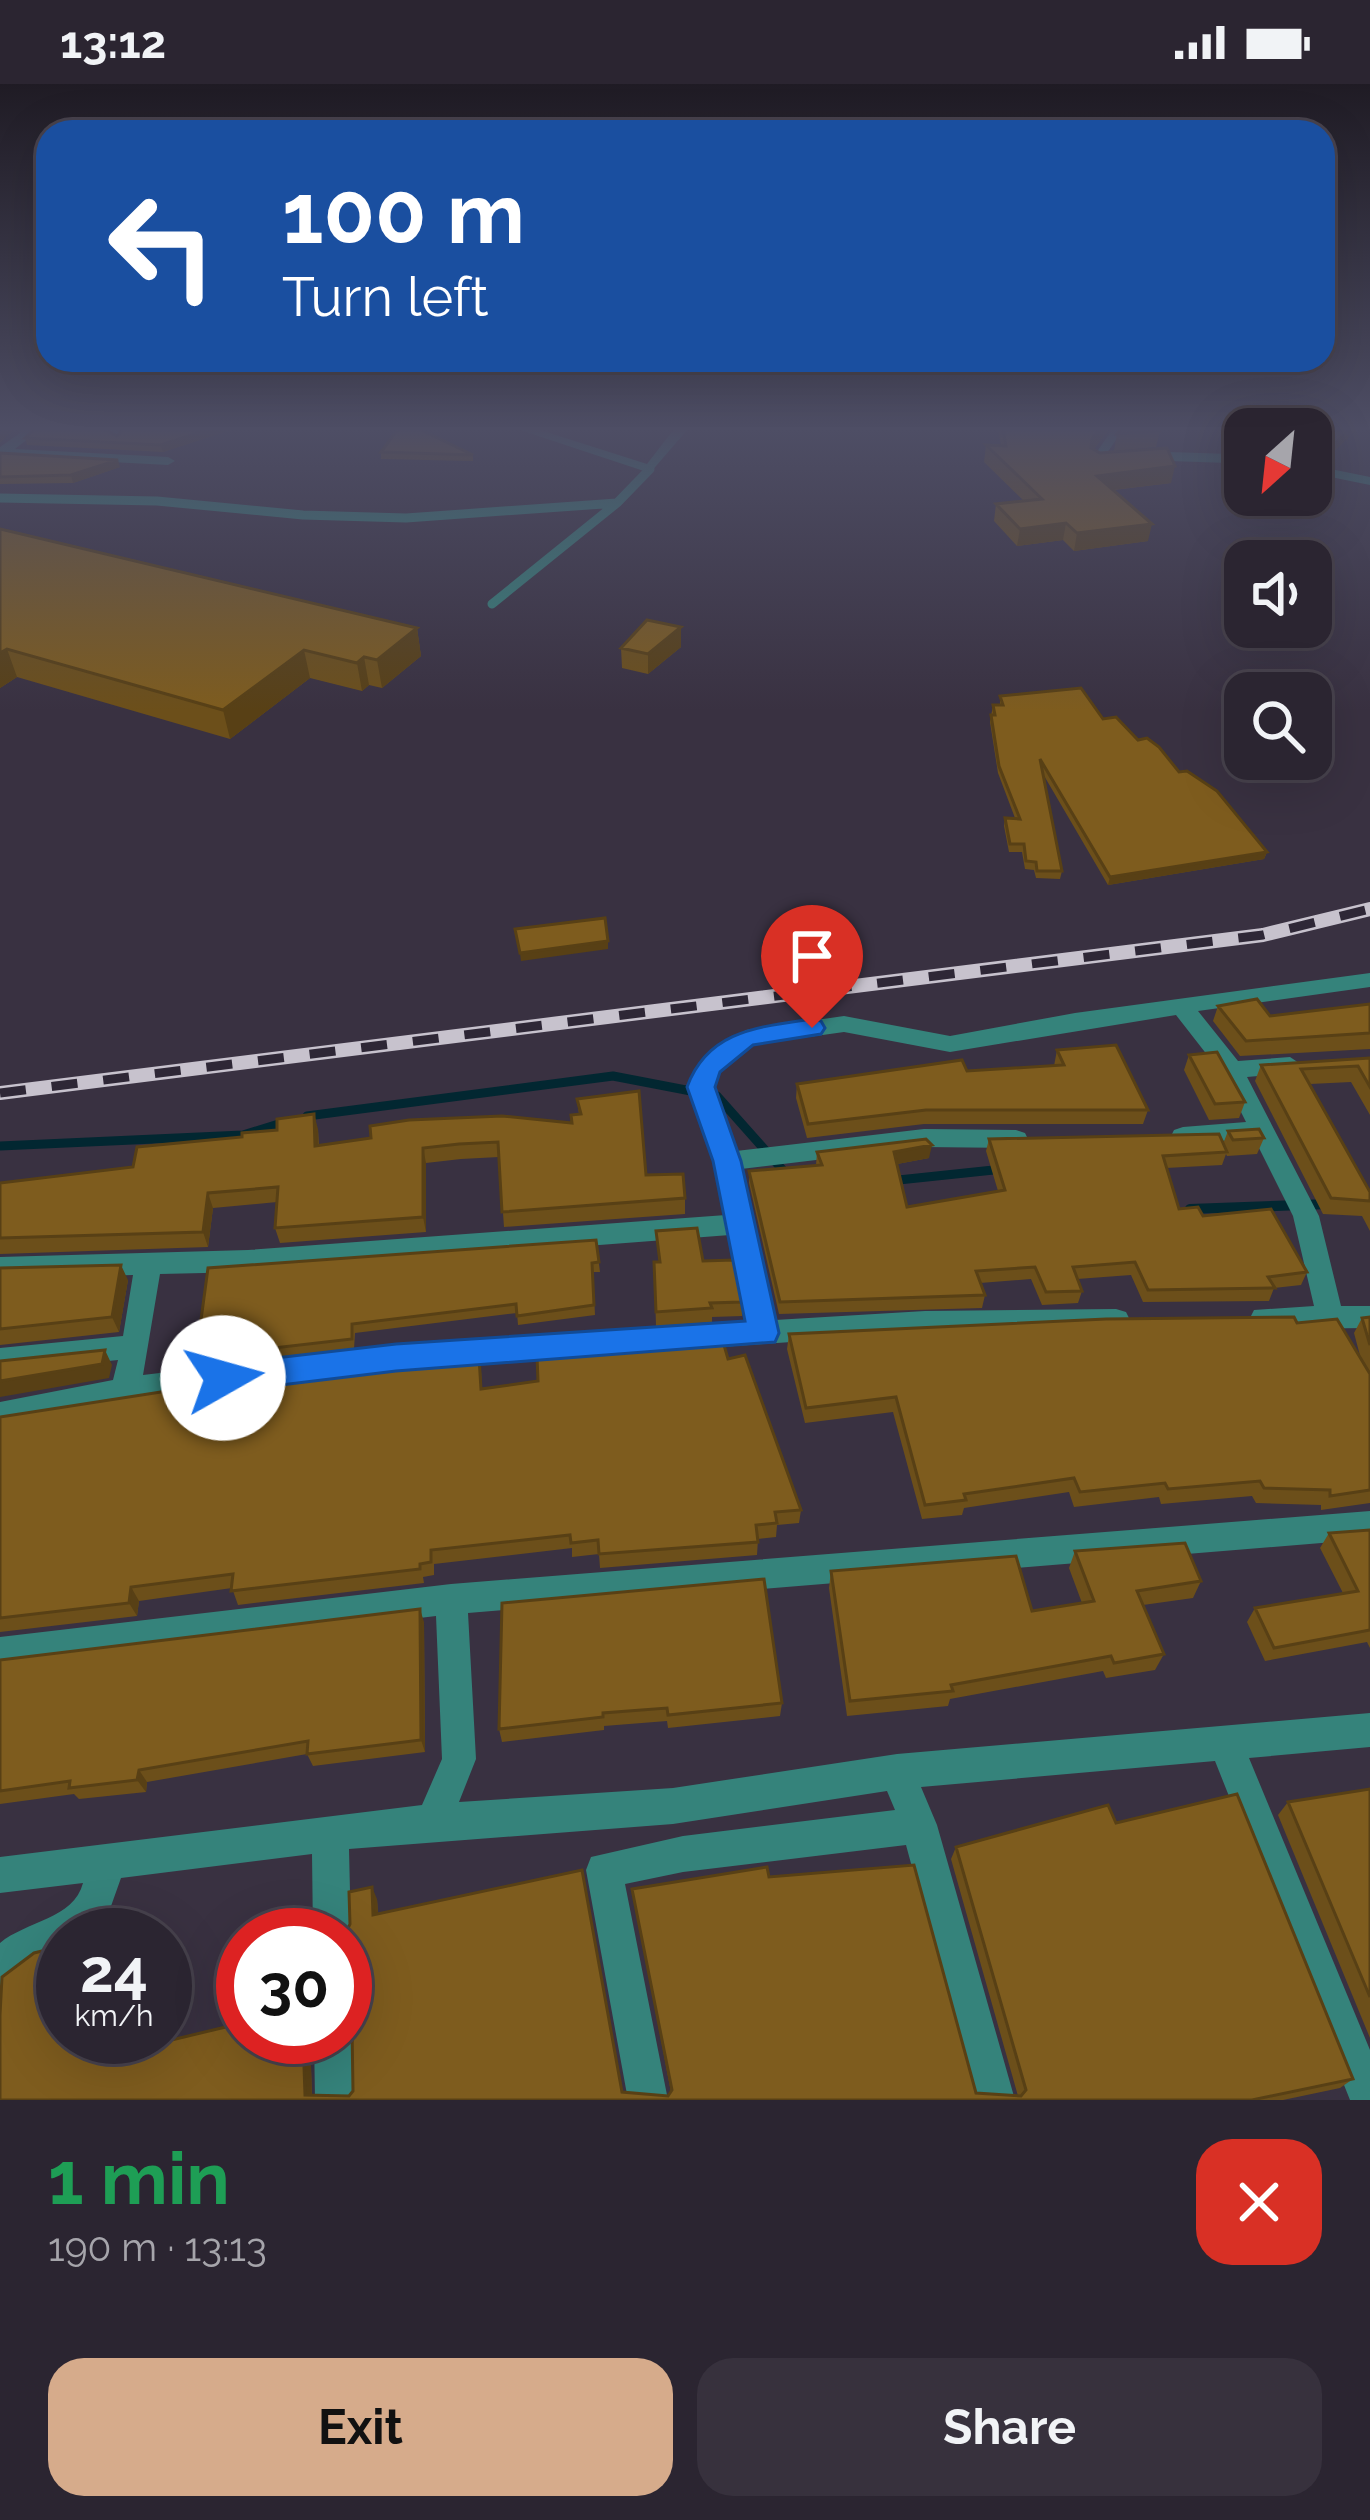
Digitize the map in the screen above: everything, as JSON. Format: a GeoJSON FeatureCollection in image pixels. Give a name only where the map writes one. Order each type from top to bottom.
{"type":"FeatureCollection","features":[{"type":"Feature","properties":{"kind":"street"},"geometry":{"type":"LineString","coordinates":[[764,1333],[727,1161],[701,1087],[708,1068],[746,1038],[844,1024],[950,1044],[1370,980]]}},
{"type":"Feature","properties":{"kind":"street"},"geometry":{"type":"LineString","coordinates":[[1183,1008],[1232,1070],[1306,1216],[1330,1316]]}},
{"type":"Feature","properties":{"kind":"street"},"geometry":{"type":"LineString","coordinates":[[1232,1070],[1318,1063]]}},
{"type":"Feature","properties":{"kind":"street"},"geometry":{"type":"LineString","coordinates":[[1166,1137],[1264,1130]]}},
{"type":"Feature","properties":{"kind":"street"},"geometry":{"type":"LineString","coordinates":[[727,1161],[924,1138],[1041,1138]]}},
{"type":"Feature","properties":{"kind":"street"},"geometry":{"type":"LineString","coordinates":[[0,1268],[248,1261],[740,1223]]}},
{"type":"Feature","properties":{"kind":"street"},"geometry":{"type":"LineString","coordinates":[[125,1391],[148,1263]]}},
{"type":"Feature","properties":{"kind":"street"},"geometry":{"type":"LineString","coordinates":[[1229,1319],[1370,1317]]}},
{"type":"Feature","properties":{"kind":"street"},"geometry":{"type":"LineString","coordinates":[[0,1414],[125,1391],[396,1357],[925,1322],[1149,1320]]}},
{"type":"Feature","properties":{"kind":"street"},"geometry":{"type":"LineString","coordinates":[[0,1360],[136,1347]]}},
{"type":"Feature","properties":{"kind":"street"},"geometry":{"type":"LineString","coordinates":[[0,1653],[451,1599],[1370,1525]]}},
{"type":"Feature","properties":{"kind":"street"},"geometry":{"type":"LineString","coordinates":[[433,1822],[460,1759],[451,1599]]}},
{"type":"Feature","properties":{"kind":"street"},"geometry":{"type":"LineString","coordinates":[[0,1874],[330,1832],[673,1806],[897,1772],[1370,1730]]}},
{"type":"Feature","properties":{"kind":"street"},"geometry":{"type":"LineString","coordinates":[[1225,1743],[1370,2099]]}},
{"type":"Feature","properties":{"kind":"street"},"geometry":{"type":"LineString","coordinates":[[897,1772],[919,1825],[994,2100]]}},
{"type":"Feature","properties":{"kind":"street"},"geometry":{"type":"LineString","coordinates":[[648,2100],[604,1870],[682,1854],[919,1825]]}},
{"type":"Feature","properties":{"kind":"street"},"geometry":{"type":"LineString","coordinates":[[330,1832],[331,1908]]}},
{"type":"Feature","properties":{"kind":"street"},"geometry":{"type":"LineString","coordinates":[[0,1972],[14,1951],[50,1933],[79,1927],[93,1914],[103,1893],[105,1859]]}},
{"type":"Feature","properties":{"kind":"street"},"geometry":{"type":"LineString","coordinates":[[334,2064],[335,2100]]}},
{"type":"Feature","properties":{"kind":"lane"},"geometry":{"type":"LineString","coordinates":[[492,604],[592,523]]}},
{"type":"Feature","properties":{"kind":"building"},"geometry":{"type":"Polygon","coordinates":[[[1014,523],[1065,523],[1020,529],[1014,523]]]}},
{"type":"Feature","properties":{"kind":"building"},"geometry":{"type":"Polygon","coordinates":[[[1066,523],[1152,524],[1077,533],[1066,523]]]}},
{"type":"Feature","properties":{"kind":"building"},"geometry":{"type":"Polygon","coordinates":[[[0,529],[417,628],[377,660],[364,657],[357,663],[304,650],[223,710],[7,649],[0,653],[0,529]]]}},
{"type":"Feature","properties":{"kind":"building"},"geometry":{"type":"Polygon","coordinates":[[[647,620],[681,627],[648,654],[621,648],[647,620]]]}},
{"type":"Feature","properties":{"kind":"building"},"geometry":{"type":"Polygon","coordinates":[[[1081,688],[1103,719],[1116,717],[1138,740],[1147,738],[1159,747],[1179,772],[1187,771],[1217,791],[1267,852],[1110,877],[1040,759],[1062,871],[1037,871],[1036,862],[1026,861],[1024,844],[1010,844],[1005,818],[1020,819],[999,766],[993,705],[1003,705],[1000,696],[1081,688]]]}},
{"type":"Feature","properties":{"kind":"building"},"geometry":{"type":"Polygon","coordinates":[[[605,918],[608,941],[520,953],[515,929],[605,918]]]}},
{"type":"Feature","properties":{"kind":"building"},"geometry":{"type":"Polygon","coordinates":[[[1257,999],[1270,1016],[1370,1004],[1370,1033],[1246,1041],[1218,1006],[1257,999]]]}},
{"type":"Feature","properties":{"kind":"building"},"geometry":{"type":"Polygon","coordinates":[[[1116,1045],[1148,1110],[926,1110],[808,1124],[797,1084],[962,1060],[967,1071],[1064,1065],[1057,1050],[1116,1045]]]}},
{"type":"Feature","properties":{"kind":"building"},"geometry":{"type":"Polygon","coordinates":[[[1217,1052],[1245,1102],[1215,1104],[1189,1055],[1217,1052]]]}},
{"type":"Feature","properties":{"kind":"building"},"geometry":{"type":"Polygon","coordinates":[[[1370,1058],[1370,1087],[1358,1066],[1301,1069],[1370,1192],[1370,1201],[1331,1198],[1261,1065],[1370,1058]]]}},
{"type":"Feature","properties":{"kind":"building"},"geometry":{"type":"Polygon","coordinates":[[[639,1091],[646,1175],[683,1174],[685,1198],[502,1212],[498,1142],[459,1144],[423,1148],[423,1217],[275,1228],[278,1187],[208,1193],[203,1232],[0,1238],[0,1183],[133,1167],[137,1147],[242,1137],[242,1133],[277,1130],[277,1119],[314,1114],[315,1146],[371,1138],[370,1126],[409,1120],[502,1116],[572,1123],[571,1115],[581,1114],[577,1099],[639,1091]]]}},
{"type":"Feature","properties":{"kind":"building"},"geometry":{"type":"Polygon","coordinates":[[[1259,1129],[1264,1138],[1233,1140],[1228,1131],[1259,1129]]]}},
{"type":"Feature","properties":{"kind":"building"},"geometry":{"type":"Polygon","coordinates":[[[1219,1134],[1227,1152],[1163,1156],[1179,1209],[1198,1207],[1203,1216],[1271,1209],[1307,1272],[1268,1277],[1275,1288],[1148,1290],[1135,1262],[1073,1267],[1082,1291],[1046,1292],[1035,1267],[976,1271],[985,1295],[780,1302],[749,1171],[822,1165],[817,1152],[926,1139],[932,1145],[894,1152],[907,1207],[1005,1190],[989,1139],[1219,1134]]]}},
{"type":"Feature","properties":{"kind":"building"},"geometry":{"type":"Polygon","coordinates":[[[697,1228],[703,1261],[734,1260],[742,1302],[656,1312],[654,1262],[660,1262],[656,1231],[697,1228]]]}},
{"type":"Feature","properties":{"kind":"building"},"geometry":{"type":"Polygon","coordinates":[[[596,1240],[599,1262],[592,1263],[594,1305],[517,1316],[516,1304],[352,1324],[352,1339],[196,1357],[208,1268],[596,1240]]]}},
{"type":"Feature","properties":{"kind":"building"},"geometry":{"type":"Polygon","coordinates":[[[121,1265],[112,1317],[0,1329],[0,1268],[121,1265]]]}},
{"type":"Feature","properties":{"kind":"building"},"geometry":{"type":"Polygon","coordinates":[[[1294,1317],[1297,1323],[1337,1319],[1370,1374],[1370,1490],[1330,1496],[1330,1490],[1264,1488],[1260,1481],[1168,1489],[1165,1483],[1080,1492],[1074,1478],[964,1494],[966,1500],[925,1505],[896,1397],[806,1408],[789,1334],[1106,1319],[1294,1317]]]}},
{"type":"Feature","properties":{"kind":"building"},"geometry":{"type":"Polygon","coordinates":[[[1370,1317],[1370,1345],[1362,1318],[1370,1317]]]}},
{"type":"Feature","properties":{"kind":"building"},"geometry":{"type":"Polygon","coordinates":[[[722,1338],[728,1359],[745,1355],[801,1510],[775,1512],[777,1523],[756,1525],[758,1542],[599,1554],[598,1540],[571,1543],[570,1535],[431,1550],[431,1562],[420,1564],[420,1569],[231,1591],[233,1574],[131,1587],[129,1603],[0,1618],[0,1417],[238,1380],[479,1357],[481,1389],[538,1381],[537,1356],[722,1338]]]}},
{"type":"Feature","properties":{"kind":"building"},"geometry":{"type":"Polygon","coordinates":[[[105,1350],[102,1364],[0,1381],[0,1361],[105,1350]]]}},
{"type":"Feature","properties":{"kind":"building"},"geometry":{"type":"Polygon","coordinates":[[[1370,1530],[1370,1630],[1274,1648],[1255,1608],[1358,1591],[1329,1533],[1370,1530]]]}},
{"type":"Feature","properties":{"kind":"building"},"geometry":{"type":"Polygon","coordinates":[[[1185,1543],[1201,1581],[1137,1591],[1164,1654],[1114,1663],[1111,1656],[951,1685],[953,1691],[850,1701],[831,1571],[1016,1556],[1032,1611],[1094,1601],[1075,1551],[1185,1543]]]}},
{"type":"Feature","properties":{"kind":"building"},"geometry":{"type":"Polygon","coordinates":[[[764,1579],[782,1703],[668,1715],[667,1708],[603,1713],[603,1717],[499,1729],[502,1603],[764,1579]]]}},
{"type":"Feature","properties":{"kind":"building"},"geometry":{"type":"Polygon","coordinates":[[[420,1609],[421,1740],[307,1754],[308,1741],[139,1770],[137,1780],[69,1788],[70,1781],[0,1791],[0,1660],[420,1609]]]}},
{"type":"Feature","properties":{"kind":"building"},"geometry":{"type":"Polygon","coordinates":[[[1370,1789],[1370,1997],[1288,1802],[1370,1789]]]}},
{"type":"Feature","properties":{"kind":"building"},"geometry":{"type":"Polygon","coordinates":[[[1237,1794],[1353,2079],[1252,2100],[0,2100],[2,1977],[36,1953],[36,2064],[192,2064],[192,2035],[216,2029],[216,2064],[304,2064],[305,2095],[349,2096],[353,2064],[372,2064],[372,1908],[350,1908],[349,1892],[372,1887],[373,1915],[582,1870],[622,2092],[668,2096],[672,2090],[632,1889],[767,1867],[769,1877],[914,1865],[976,2093],[1021,2096],[1026,2090],[956,1847],[1108,1805],[1116,1823],[1237,1794]]]}},
{"type":"Feature","properties":{"kind":"waterway"},"geometry":{"type":"LineString","coordinates":[[307,1116],[613,1076],[717,1096],[789,1177]]}},
{"type":"Feature","properties":{"kind":"waterway"},"geometry":{"type":"LineString","coordinates":[[0,1146],[243,1135],[285,1122]]}},
{"type":"Feature","properties":{"kind":"waterway"},"geometry":{"type":"LineString","coordinates":[[889,1181],[1003,1169]]}},
{"type":"Feature","properties":{"kind":"waterway"},"geometry":{"type":"LineString","coordinates":[[1190,1209],[1329,1204]]}},
{"type":"Feature","properties":{"kind":"railway"},"geometry":{"type":"LineString","coordinates":[[0,1093],[1263,935],[1370,909]]}},
{"type":"Feature","properties":{"kind":"route"},"geometry":{"type":"LineString","coordinates":[[223,1378],[396,1357],[764,1333],[727,1161],[701,1087],[708,1068],[722,1052],[746,1038],[812,1028]]}}]}
